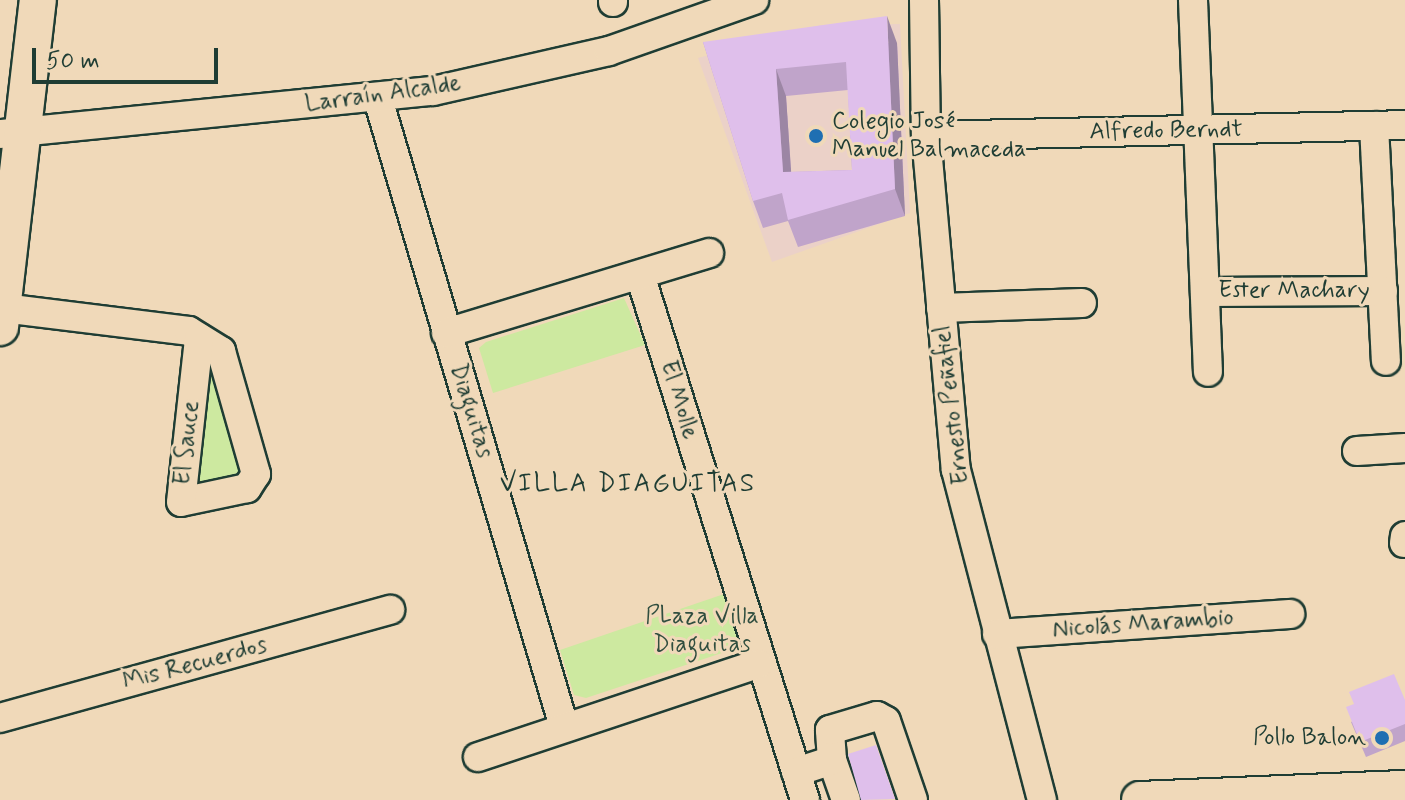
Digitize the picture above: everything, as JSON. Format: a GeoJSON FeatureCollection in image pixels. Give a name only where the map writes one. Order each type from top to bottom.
{"type":"FeatureCollection","features":[{"type":"Feature","properties":{"kind":"main road"},"geometry":{"type":"LineString","coordinates":[[2,317],[12,131],[38,0]]}},
{"type":"Feature","properties":{"kind":"main road"},"geometry":{"type":"LineString","coordinates":[[1140,800],[1405,789]]}},
{"type":"Feature","properties":{"kind":"street","name":"Larraín Alcalde"},"geometry":{"type":"LineString","coordinates":[[12,131],[378,99],[609,51],[754,0]]}},
{"type":"Feature","properties":{"kind":"street","name":"Ernesto Peñafiel"},"geometry":{"type":"LineString","coordinates":[[924,0],[926,136],[956,470],[1042,800]]}},
{"type":"Feature","properties":{"kind":"street","name":"Ester Machary"},"geometry":{"type":"LineString","coordinates":[[1193,0],[1208,372]]}},
{"type":"Feature","properties":{"kind":"street","name":"Diaguitas"},"geometry":{"type":"LineString","coordinates":[[378,99],[563,723]]}},
{"type":"Feature","properties":{"kind":"street","name":"Alfredo Berndt"},"geometry":{"type":"LineString","coordinates":[[926,136],[1405,125]]}},
{"type":"Feature","properties":{"kind":"street","name":"Ester Machary"},"geometry":{"type":"LineString","coordinates":[[1374,126],[1386,361]]}},
{"type":"Feature","properties":{"kind":"street"},"geometry":{"type":"LineString","coordinates":[[446,333],[709,253]]}},
{"type":"Feature","properties":{"kind":"street","name":"El Molle"},"geometry":{"type":"LineString","coordinates":[[640,275],[758,664],[805,800]]}},
{"type":"Feature","properties":{"kind":"street","name":"Ester Machary"},"geometry":{"type":"LineString","coordinates":[[1205,292],[1383,291]]}},
{"type":"Feature","properties":{"kind":"street"},"geometry":{"type":"LineString","coordinates":[[941,308],[1082,303]]}},
{"type":"Feature","properties":{"kind":"street"},"geometry":{"type":"LineString","coordinates":[[2,317],[199,338]]}},
{"type":"Feature","properties":{"kind":"street","name":"El Sauce"},"geometry":{"type":"LineString","coordinates":[[199,338],[221,351],[256,474],[247,488],[181,502],[197,353],[199,338]]}},
{"type":"Feature","properties":{"kind":"street"},"geometry":{"type":"LineString","coordinates":[[1357,451],[1405,448]]}},
{"type":"Feature","properties":{"kind":"street"},"geometry":{"type":"LineString","coordinates":[[1404,543],[1405,536]]}},
{"type":"Feature","properties":{"kind":"street","name":"Mis Recuerdos"},"geometry":{"type":"LineString","coordinates":[[0,718],[390,610]]}},
{"type":"Feature","properties":{"kind":"street","name":"Nicolás Marambio"},"geometry":{"type":"LineString","coordinates":[[997,634],[1290,614]]}},
{"type":"Feature","properties":{"kind":"street"},"geometry":{"type":"LineString","coordinates":[[478,757],[563,723],[758,664]]}},
{"type":"Feature","properties":{"kind":"street"},"geometry":{"type":"LineString","coordinates":[[846,800],[832,760],[830,730],[877,716],[886,721],[905,791]]}},
{"type":"Feature","properties":{"kind":"street"},"geometry":{"type":"LineString","coordinates":[[796,772],[832,760]]}},
{"type":"Feature","properties":{"kind":"shaded area","name":"Colegio José Manuel Balmaceda"},"geometry":{"type":"Polygon","coordinates":[[[900,24],[910,213],[772,262],[698,58],[821,25],[900,24]]]}},
{"type":"Feature","properties":{"kind":"green space"},"geometry":{"type":"Polygon","coordinates":[[[624,298],[645,345],[493,393],[479,348],[486,342],[624,298]]]}},
{"type":"Feature","properties":{"kind":"green space"},"geometry":{"type":"Polygon","coordinates":[[[206,358],[242,470],[239,478],[193,487],[206,358]]]}},
{"type":"Feature","properties":{"kind":"green space","name":"PLaza Villa Diaguitas"},"geometry":{"type":"Polygon","coordinates":[[[724,594],[740,647],[586,698],[574,695],[560,650],[724,594]]]}},
{"type":"Feature","properties":{"kind":"building"},"geometry":{"type":"Polygon","coordinates":[[[887,16],[895,189],[788,220],[782,193],[753,201],[703,42],[887,16]],[[846,62],[776,69],[783,172],[852,170],[846,62]]]}},
{"type":"Feature","properties":{"kind":"building"},"geometry":{"type":"Polygon","coordinates":[[[1394,674],[1405,700],[1405,724],[1360,742],[1346,707],[1354,704],[1349,692],[1394,674]]]}},
{"type":"Feature","properties":{"kind":"building"},"geometry":{"type":"Polygon","coordinates":[[[876,745],[895,799],[861,800],[848,754],[876,745]]]}},
{"type":"Feature","properties":{"kind":"place","name":"Colegio José Manuel Balmaceda"},"geometry":{"type":"Point","coordinates":[816,136]}},
{"type":"Feature","properties":{"kind":"place","name":"Pollo Balon"},"geometry":{"type":"Point","coordinates":[1382,738]}},
{"type":"Feature","properties":{"kind":"district","name":"VILLA DIAGUITAS"},"geometry":{"type":"Point","coordinates":[628,485]}}]}
